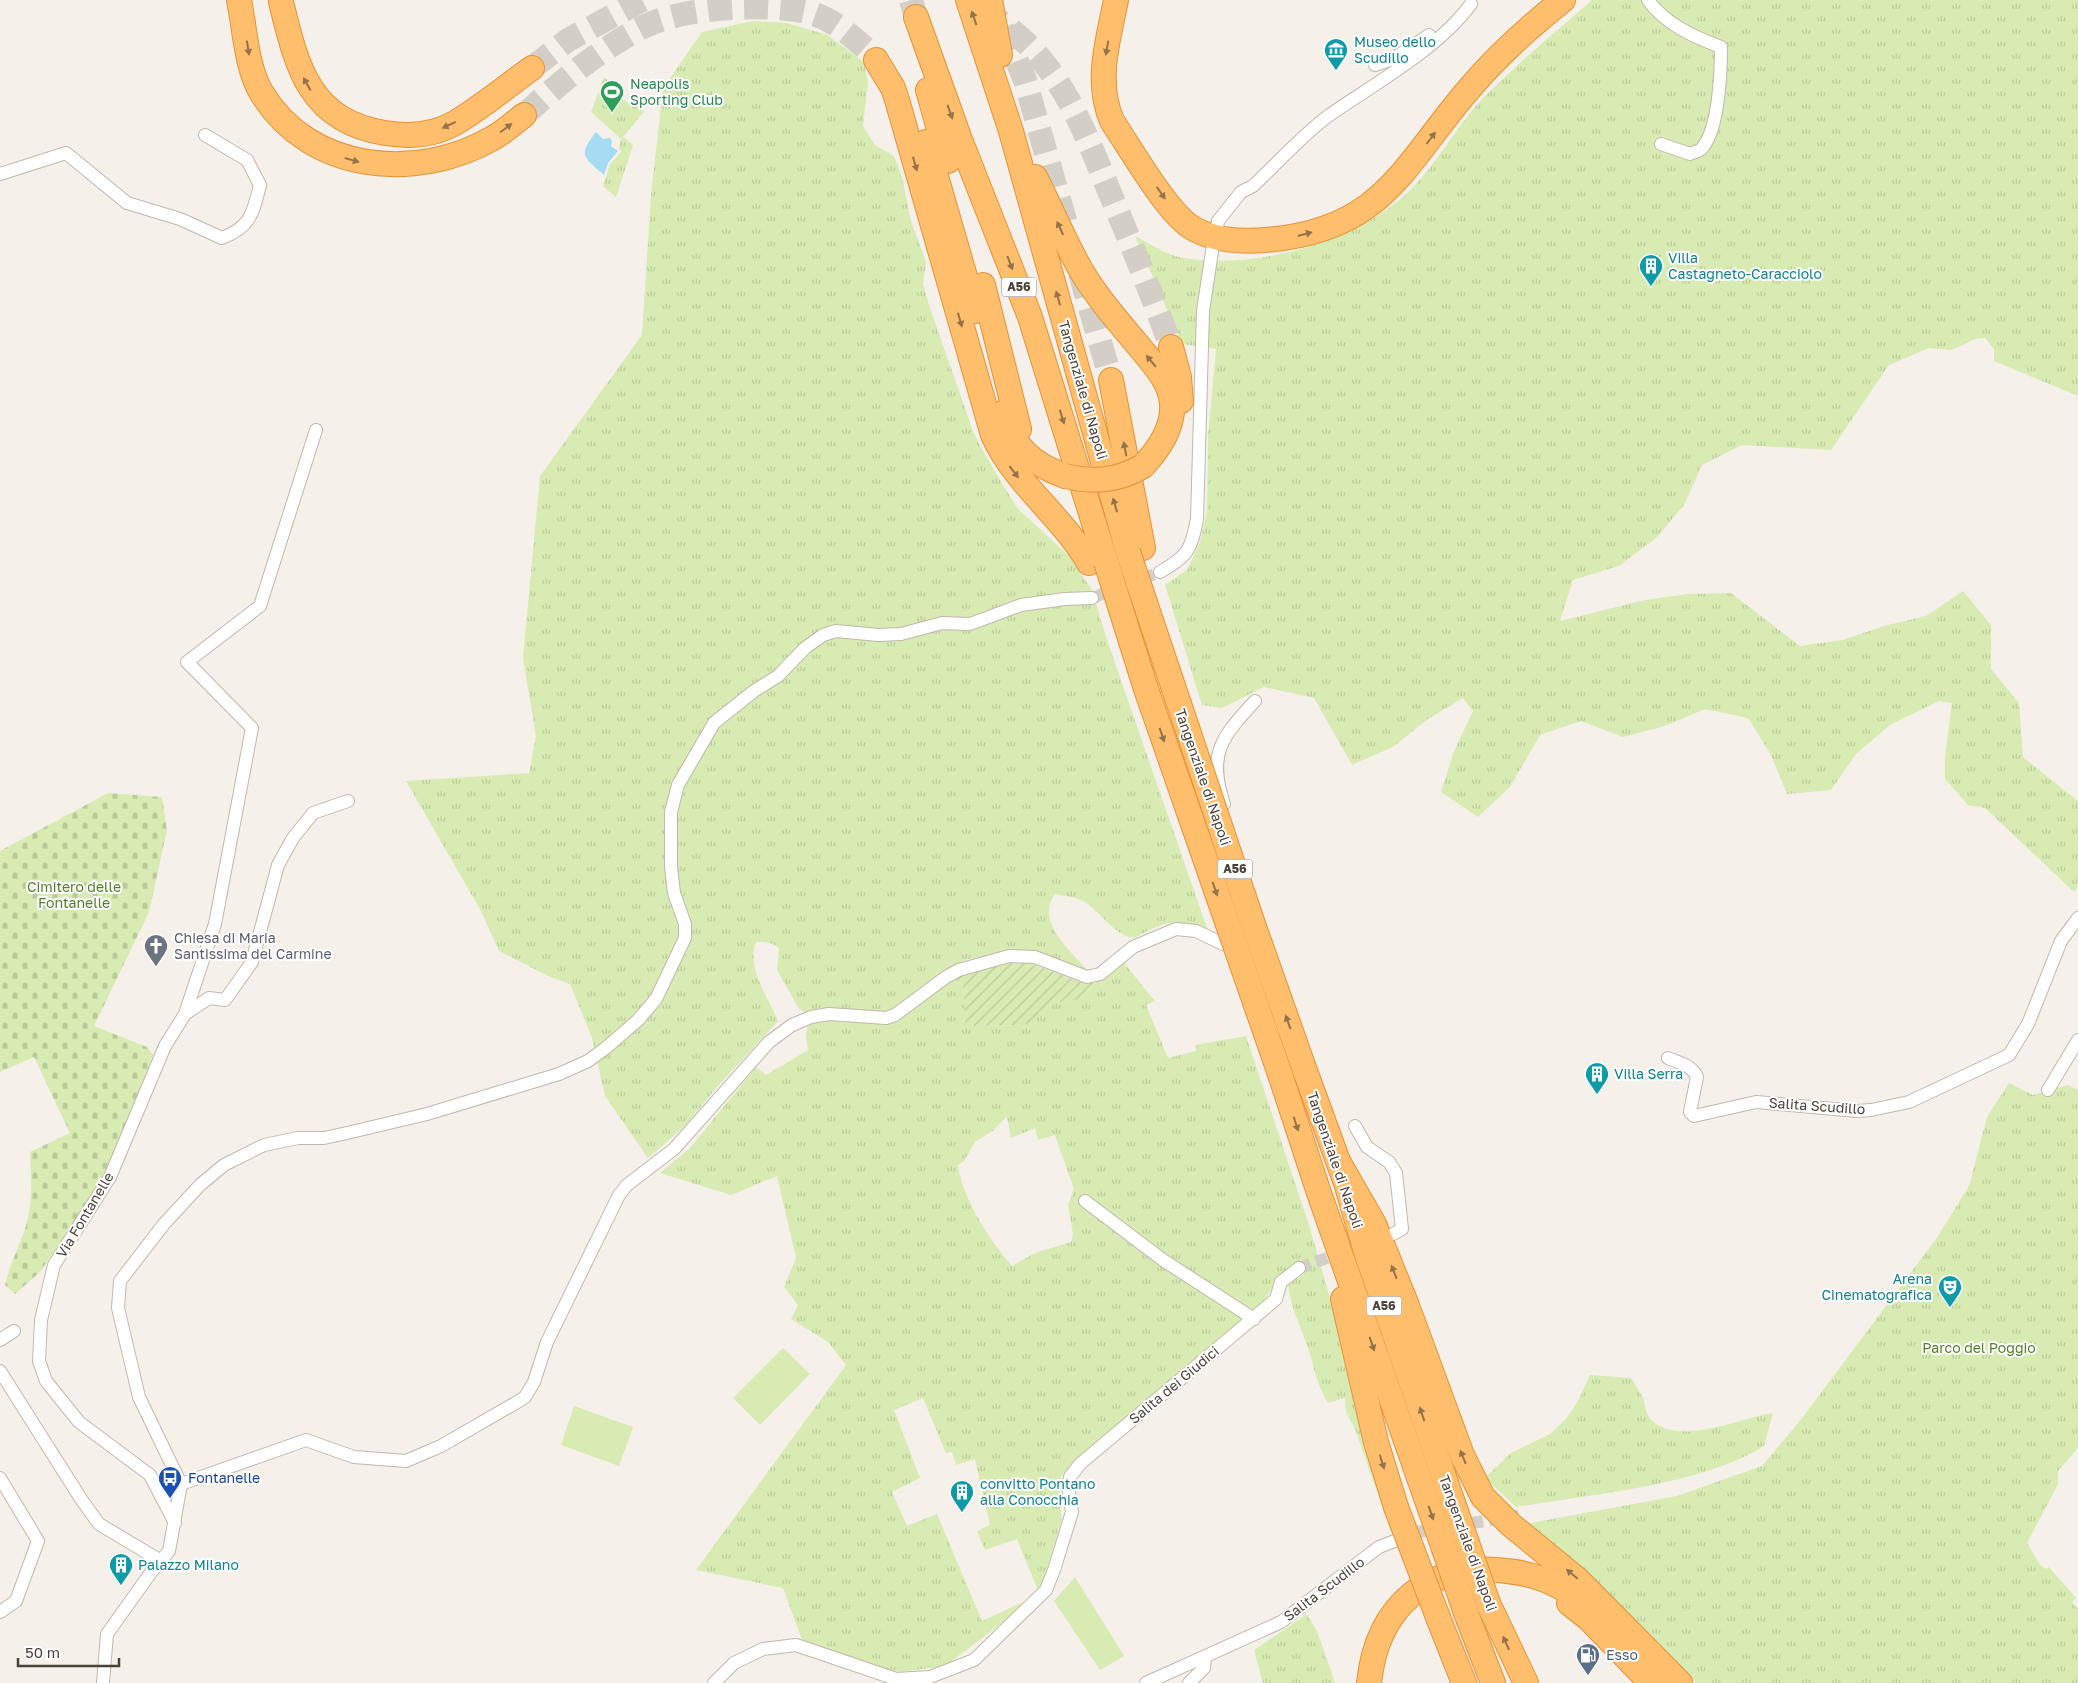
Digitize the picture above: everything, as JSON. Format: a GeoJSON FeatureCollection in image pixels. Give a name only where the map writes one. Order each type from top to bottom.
{"type":"FeatureCollection","features":[{"type":"Feature","properties":{"kind":"highway"},"geometry":{"type":"LineString","coordinates":[[240,0],[251,66],[260,91],[281,119],[302,138],[331,153],[357,162],[366,163],[394,164],[430,160],[463,152],[494,138],[524,115]]}},
{"type":"Feature","properties":{"kind":"highway","name":"Tangenziale di Napoli"},"geometry":{"type":"LineString","coordinates":[[968,0],[1011,131],[1136,550],[1167,670],[1339,1164],[1366,1252],[1488,1603],[1526,1683]]}},
{"type":"Feature","properties":{"kind":"highway"},"geometry":{"type":"LineString","coordinates":[[990,0],[1011,131],[1083,274],[1106,306],[1159,371],[1169,392],[1172,413],[1166,434],[1153,455],[1142,466]]}},
{"type":"Feature","properties":{"kind":"highway"},"geometry":{"type":"LineString","coordinates":[[1116,0],[1103,70],[1106,107],[1112,121],[1180,218],[1201,232],[1246,241],[1293,237],[1320,230],[1359,212],[1378,199],[1408,169],[1453,109],[1492,64],[1563,0]]}},
{"type":"Feature","properties":{"kind":"highway"},"geometry":{"type":"LineString","coordinates":[[281,2],[290,40],[306,83],[319,102],[333,114],[352,125],[375,132],[404,135],[438,130],[455,123],[532,68]]}},
{"type":"Feature","properties":{"kind":"highway","name":"Tangenziale di Napoli"},"geometry":{"type":"LineString","coordinates":[[1065,476],[1050,468],[1034,453],[1017,425],[983,283],[929,100],[917,19],[959,137],[1030,317],[1097,562],[1146,689],[1281,1077],[1319,1193],[1466,1613],[1493,1683]]}},
{"type":"Feature","properties":{"kind":"highway"},"geometry":{"type":"LineString","coordinates":[[1097,562],[1013,471],[994,435],[897,100],[893,88],[870,54],[905,98],[924,138],[1007,426],[1014,440],[1029,459],[1047,470],[1065,476],[1100,480],[1124,475],[1142,466],[1161,452],[1172,437],[1179,422],[1181,394],[1171,347]]}},
{"type":"Feature","properties":{"kind":"highway"},"geometry":{"type":"LineString","coordinates":[[1111,380],[1136,550]]}},
{"type":"Feature","properties":{"kind":"highway"},"geometry":{"type":"LineString","coordinates":[[1339,1164],[1374,1224],[1406,1303],[1462,1455],[1483,1497],[1510,1526],[1577,1579],[1680,1683]]}},
{"type":"Feature","properties":{"kind":"highway"},"geometry":{"type":"LineString","coordinates":[[1319,1193],[1376,1442],[1396,1507],[1464,1683]]}},
{"type":"Feature","properties":{"kind":"highway"},"geometry":{"type":"LineString","coordinates":[[1369,1683],[1374,1651],[1380,1637],[1387,1622],[1407,1598],[1436,1579],[1466,1570],[1481,1569],[1526,1574],[1565,1590],[1598,1616],[1662,1683]]}},
{"type":"Feature","properties":{"kind":"highway"},"geometry":{"type":"LineString","coordinates":[[1377,1683],[1383,1649],[1393,1628],[1405,1611],[1420,1598],[1436,1589],[1461,1581],[1486,1578],[1530,1584],[1567,1601],[1589,1619],[1651,1683]]}},
{"type":"Feature","properties":{"kind":"street"},"geometry":{"type":"LineString","coordinates":[[1648,0],[1656,12],[1674,25],[1721,47],[1721,74],[1716,110],[1709,136],[1703,148],[1690,154],[1661,144]]}},
{"type":"Feature","properties":{"kind":"street"},"geometry":{"type":"LineString","coordinates":[[1375,64],[1393,59],[1459,16],[1472,2]]}},
{"type":"Feature","properties":{"kind":"street"},"geometry":{"type":"LineString","coordinates":[[1216,227],[1218,221],[1242,192],[1253,186],[1326,118],[1374,86],[1457,23],[1472,2]]}},
{"type":"Feature","properties":{"kind":"street"},"geometry":{"type":"LineString","coordinates":[[0,174],[66,153],[127,203],[180,218],[222,238],[238,232],[253,213],[260,185],[247,160],[205,135]]}},
{"type":"Feature","properties":{"kind":"street"},"geometry":{"type":"LineString","coordinates":[[1160,572],[1178,562],[1192,545],[1198,518],[1202,311],[1213,245]]}},
{"type":"Feature","properties":{"kind":"street"},"geometry":{"type":"LineString","coordinates":[[185,1014],[215,924],[252,728],[187,662],[260,606],[316,430]]}},
{"type":"Feature","properties":{"kind":"street"},"geometry":{"type":"LineString","coordinates":[[103,1683],[107,1634],[169,1551],[180,1484],[139,1397],[118,1308],[120,1281],[145,1247],[200,1185],[224,1165],[264,1145],[298,1138],[324,1138],[347,1133],[427,1114],[526,1085],[559,1074],[588,1061],[620,1036],[656,1000],[685,938],[685,924],[674,892],[671,868],[671,812],[678,785],[714,723],[754,691],[778,676],[805,648],[823,635],[836,631],[878,635],[901,634],[942,623],[970,624],[1021,605],[1065,598],[1092,598]]}},
{"type":"Feature","properties":{"kind":"street"},"geometry":{"type":"LineString","coordinates":[[180,1484],[306,1440],[354,1457],[406,1461],[456,1438],[525,1397],[534,1382],[547,1342],[619,1195],[626,1185],[674,1149],[769,1042],[792,1025],[829,1014],[886,1018],[894,1015],[953,973],[1009,956],[1036,957],[1078,975],[1092,976],[1100,974],[1134,947],[1176,929],[1196,931],[1232,948],[1249,944],[1259,932],[1261,912],[1222,797],[1217,775],[1217,760],[1225,734],[1255,701]]}},
{"type":"Feature","properties":{"kind":"street"},"geometry":{"type":"LineString","coordinates":[[185,1014],[209,998],[225,1000],[252,962],[278,864],[293,838],[313,813],[348,800]]}},
{"type":"Feature","properties":{"kind":"street","name":"Salita Scudillo"},"geometry":{"type":"LineString","coordinates":[[1668,1058],[1692,1068],[1695,1072],[1697,1077],[1690,1112],[1699,1116],[1743,1103],[1756,1102],[1871,1110],[1910,1102],[2009,1055],[2028,1024],[2061,941],[2078,918]]}},
{"type":"Feature","properties":{"kind":"street","name":"Via Fontanelle"},"geometry":{"type":"LineString","coordinates":[[175,1523],[150,1475],[79,1422],[46,1381],[39,1361],[41,1320],[54,1265],[110,1177],[165,1046],[185,1014]]}},
{"type":"Feature","properties":{"kind":"street"},"geometry":{"type":"LineString","coordinates":[[2048,1090],[2078,1040]]}},
{"type":"Feature","properties":{"kind":"street"},"geometry":{"type":"LineString","coordinates":[[1355,1126],[1367,1147],[1388,1162],[1396,1173],[1402,1229],[1393,1234]]}},
{"type":"Feature","properties":{"kind":"street"},"geometry":{"type":"LineString","coordinates":[[1085,1201],[1163,1260],[1254,1319]]}},
{"type":"Feature","properties":{"kind":"street","name":"Salita dei Giudici"},"geometry":{"type":"LineString","coordinates":[[714,1683],[734,1663],[763,1649],[796,1645],[896,1680],[930,1677],[974,1660],[1046,1590],[1072,1512],[1068,1486],[1070,1477],[1080,1464],[1254,1319],[1276,1299],[1280,1282],[1299,1268]]}},
{"type":"Feature","properties":{"kind":"street"},"geometry":{"type":"LineString","coordinates":[[0,1340],[14,1331]]}},
{"type":"Feature","properties":{"kind":"street"},"geometry":{"type":"LineString","coordinates":[[0,1371],[81,1499],[99,1524],[161,1561]]}},
{"type":"Feature","properties":{"kind":"street"},"geometry":{"type":"LineString","coordinates":[[0,1478],[38,1540],[16,1602],[0,1612]]}},
{"type":"Feature","properties":{"kind":"street","name":"Salita Scudillo"},"geometry":{"type":"LineString","coordinates":[[1146,1683],[1281,1622],[1379,1547],[1418,1532]]}},
{"type":"Feature","properties":{"kind":"street"},"geometry":{"type":"LineString","coordinates":[[1189,1683],[1204,1668],[1205,1657]]}},
{"type":"Feature","properties":{"kind":"green space"},"geometry":{"type":"Polygon","coordinates":[[[1592,0],[2078,0],[2078,396],[1994,361],[1994,349],[1985,338],[1975,339],[1952,350],[1929,348],[1889,365],[1831,450],[1742,445],[1702,465],[1684,505],[1656,538],[1619,566],[1573,580],[1560,621],[1645,600],[1688,594],[1731,593],[1800,646],[1843,640],[1884,626],[1926,616],[1963,591],[1991,625],[1991,669],[2019,703],[2023,757],[2078,801],[2078,886],[2074,892],[1985,808],[1968,805],[1945,779],[1945,757],[1952,703],[1939,701],[1890,725],[1856,754],[1831,790],[1787,794],[1771,755],[1748,718],[1705,709],[1665,726],[1623,737],[1581,721],[1540,735],[1510,787],[1478,817],[1441,792],[1454,751],[1473,711],[1463,698],[1428,719],[1393,747],[1352,765],[1314,698],[1264,687],[1222,708],[1202,705],[1165,585],[1187,570],[1200,542],[1207,510],[1208,436],[1216,349],[1182,344],[1135,236],[1174,256],[1206,260],[1234,260],[1294,251],[1323,242],[1351,230],[1376,217],[1410,190],[1422,178],[1461,124],[1482,99],[1592,0]]]}},
{"type":"Feature","properties":{"kind":"green space"},"geometry":{"type":"Polygon","coordinates":[[[753,21],[787,23],[827,35],[864,62],[868,83],[863,126],[875,145],[894,156],[902,177],[911,221],[926,262],[923,284],[973,431],[1017,508],[1069,556],[1092,590],[1106,637],[1208,931],[1188,924],[1171,923],[1154,928],[1135,938],[1114,929],[1082,900],[1055,894],[1050,904],[1049,915],[1052,925],[1065,945],[1088,971],[1014,951],[965,960],[885,1013],[820,1008],[805,1012],[799,1009],[777,970],[779,949],[769,942],[756,942],[754,962],[756,972],[778,1021],[716,1088],[685,1126],[648,1158],[605,1096],[592,1038],[570,984],[548,976],[499,951],[481,911],[406,781],[529,773],[536,736],[523,658],[540,476],[642,335],[651,195],[663,88],[702,32],[753,21]]]}},
{"type":"Feature","properties":{"kind":"green space"},"geometry":{"type":"Polygon","coordinates":[[[604,77],[615,87],[612,90],[629,104],[631,101],[644,112],[623,137],[633,145],[616,197],[603,186],[610,164],[622,151],[619,149],[621,139],[591,112],[604,77]]]}},
{"type":"Feature","properties":{"kind":"green space","name":"Cimitero delle Fontanelle"},"geometry":{"type":"Polygon","coordinates":[[[108,793],[162,797],[167,830],[149,912],[94,1026],[147,1047],[153,1055],[111,1162],[81,1212],[40,1272],[15,1294],[5,1285],[29,1214],[31,1187],[30,1152],[70,1133],[34,1057],[0,1072],[0,851],[108,793]]]}},
{"type":"Feature","properties":{"kind":"green space"},"geometry":{"type":"Polygon","coordinates":[[[1025,961],[1080,982],[1095,983],[1080,999],[1052,1003],[1032,1022],[1023,1025],[968,1026],[965,1023],[963,986],[955,979],[989,966],[1025,961]]]}},
{"type":"Feature","properties":{"kind":"green space"},"geometry":{"type":"Polygon","coordinates":[[[1124,963],[1155,1001],[1146,1005],[1168,1058],[1196,1051],[1195,1045],[1246,1036],[1308,1222],[1397,1529],[1391,1532],[1355,1429],[1346,1412],[1345,1398],[1328,1403],[1318,1383],[1289,1292],[1288,1284],[1304,1274],[1300,1262],[1284,1272],[1266,1298],[1254,1311],[1190,1285],[1243,1319],[1083,1454],[1061,1476],[1059,1499],[1062,1520],[1039,1593],[1017,1539],[985,1550],[977,1531],[990,1525],[975,1459],[956,1465],[952,1452],[946,1453],[923,1398],[894,1410],[920,1478],[892,1492],[907,1526],[937,1514],[982,1621],[1023,1602],[1026,1605],[945,1666],[900,1672],[861,1662],[802,1640],[783,1588],[696,1570],[846,1365],[828,1342],[791,1319],[798,1305],[784,1287],[796,1258],[777,1176],[731,1195],[660,1173],[690,1148],[756,1067],[766,1075],[808,1050],[806,1037],[808,1024],[829,1020],[887,1022],[915,1007],[955,979],[963,986],[965,1023],[968,1026],[1023,1025],[1032,1022],[1052,1003],[1080,999],[1095,983],[1124,963]],[[1007,1116],[994,1130],[975,1142],[964,1161],[958,1165],[971,1205],[986,1232],[1012,1266],[1035,1253],[1071,1242],[1073,1234],[1068,1205],[1074,1189],[1055,1135],[1038,1140],[1035,1128],[1011,1138],[1007,1116]]]}},
{"type":"Feature","properties":{"kind":"green space","name":"Parco del Poggio"},"geometry":{"type":"Polygon","coordinates":[[[2009,1083],[2033,1095],[2068,1085],[2078,1090],[2078,1448],[2058,1471],[2058,1484],[2027,1543],[2040,1565],[2046,1569],[2049,1567],[2076,1598],[2072,1602],[2078,1609],[2078,1683],[1696,1683],[1587,1573],[1525,1524],[1677,1496],[1762,1466],[1803,1417],[1936,1239],[1969,1186],[1987,1117],[2009,1083]]]}},
{"type":"Feature","properties":{"kind":"green space"},"geometry":{"type":"Polygon","coordinates":[[[783,1348],[810,1374],[760,1425],[733,1398],[783,1348]]]}},
{"type":"Feature","properties":{"kind":"green space"},"geometry":{"type":"Polygon","coordinates":[[[1590,1375],[1631,1378],[1642,1395],[1649,1418],[1663,1428],[1693,1431],[1727,1425],[1773,1413],[1764,1446],[1738,1460],[1709,1471],[1677,1479],[1611,1493],[1516,1507],[1485,1478],[1511,1453],[1550,1434],[1566,1419],[1578,1401],[1590,1375]]]}},
{"type":"Feature","properties":{"kind":"green space"},"geometry":{"type":"Polygon","coordinates":[[[574,1406],[633,1427],[619,1466],[561,1445],[574,1406]]]}},
{"type":"Feature","properties":{"kind":"green space"},"geometry":{"type":"Polygon","coordinates":[[[1075,1577],[1124,1656],[1100,1670],[1054,1601],[1075,1577]]]}},
{"type":"Feature","properties":{"kind":"green space"},"geometry":{"type":"Polygon","coordinates":[[[1307,1614],[1317,1631],[1335,1683],[1263,1683],[1254,1650],[1307,1614]]]}},
{"type":"Feature","properties":{"kind":"water"},"geometry":{"type":"Polygon","coordinates":[[[596,132],[603,139],[610,138],[612,141],[611,146],[618,151],[608,163],[604,175],[585,156],[586,146],[596,132]]]}},
{"type":"Feature","properties":{"kind":"tunnel"},"geometry":{"type":"LineString","coordinates":[[532,68],[568,40],[642,0]]}},
{"type":"Feature","properties":{"kind":"tunnel"},"geometry":{"type":"LineString","coordinates":[[911,0],[916,17]]}},
{"type":"Feature","properties":{"kind":"tunnel"},"geometry":{"type":"LineString","coordinates":[[524,115],[595,56],[626,36],[660,20],[680,15],[726,8],[749,7],[811,13],[833,23],[865,48]]}},
{"type":"Feature","properties":{"kind":"tunnel"},"geometry":{"type":"LineString","coordinates":[[981,10],[1007,27],[1029,46],[1048,68],[1063,91],[1089,143],[1143,272],[1171,347]]}},
{"type":"Feature","properties":{"kind":"tunnel"},"geometry":{"type":"LineString","coordinates":[[1003,28],[1025,80],[1068,231]]}},
{"type":"Feature","properties":{"kind":"tunnel"},"geometry":{"type":"LineString","coordinates":[[1080,273],[1111,380]]}},
{"type":"Feature","properties":{"kind":"tunnel"},"geometry":{"type":"LineString","coordinates":[[1092,598],[1160,572]]}},
{"type":"Feature","properties":{"kind":"tunnel"},"geometry":{"type":"LineString","coordinates":[[1299,1268],[1344,1252]]}},
{"type":"Feature","properties":{"kind":"tunnel"},"geometry":{"type":"LineString","coordinates":[[1418,1532],[1521,1515]]}},
{"type":"Feature","properties":{"kind":"place","name":"Museo dello Scudillo"},"geometry":{"type":"Point","coordinates":[1336,71]}},
{"type":"Feature","properties":{"kind":"place","name":"Neapolis Sporting Club"},"geometry":{"type":"Point","coordinates":[612,113]}},
{"type":"Feature","properties":{"kind":"place","name":"Villa Castagneto-Caracciolo"},"geometry":{"type":"Point","coordinates":[1651,287]}},
{"type":"Feature","properties":{"kind":"place","name":"Chiesa di Maria Santissima del Carmine"},"geometry":{"type":"Point","coordinates":[156,967]}},
{"type":"Feature","properties":{"kind":"place","name":"Villa Serra"},"geometry":{"type":"Point","coordinates":[1597,1095]}},
{"type":"Feature","properties":{"kind":"place","name":"Arena Cinematografica"},"geometry":{"type":"Point","coordinates":[1950,1308]}},
{"type":"Feature","properties":{"kind":"place","name":"Fontanelle"},"geometry":{"type":"Point","coordinates":[170,1499]}},
{"type":"Feature","properties":{"kind":"place","name":"convitto Pontano alla Conocchia"},"geometry":{"type":"Point","coordinates":[962,1513]}},
{"type":"Feature","properties":{"kind":"place","name":"Palazzo Milano"},"geometry":{"type":"Point","coordinates":[121,1586]}},
{"type":"Feature","properties":{"kind":"place","name":"Esso"},"geometry":{"type":"Point","coordinates":[1588,1676]}}]}
